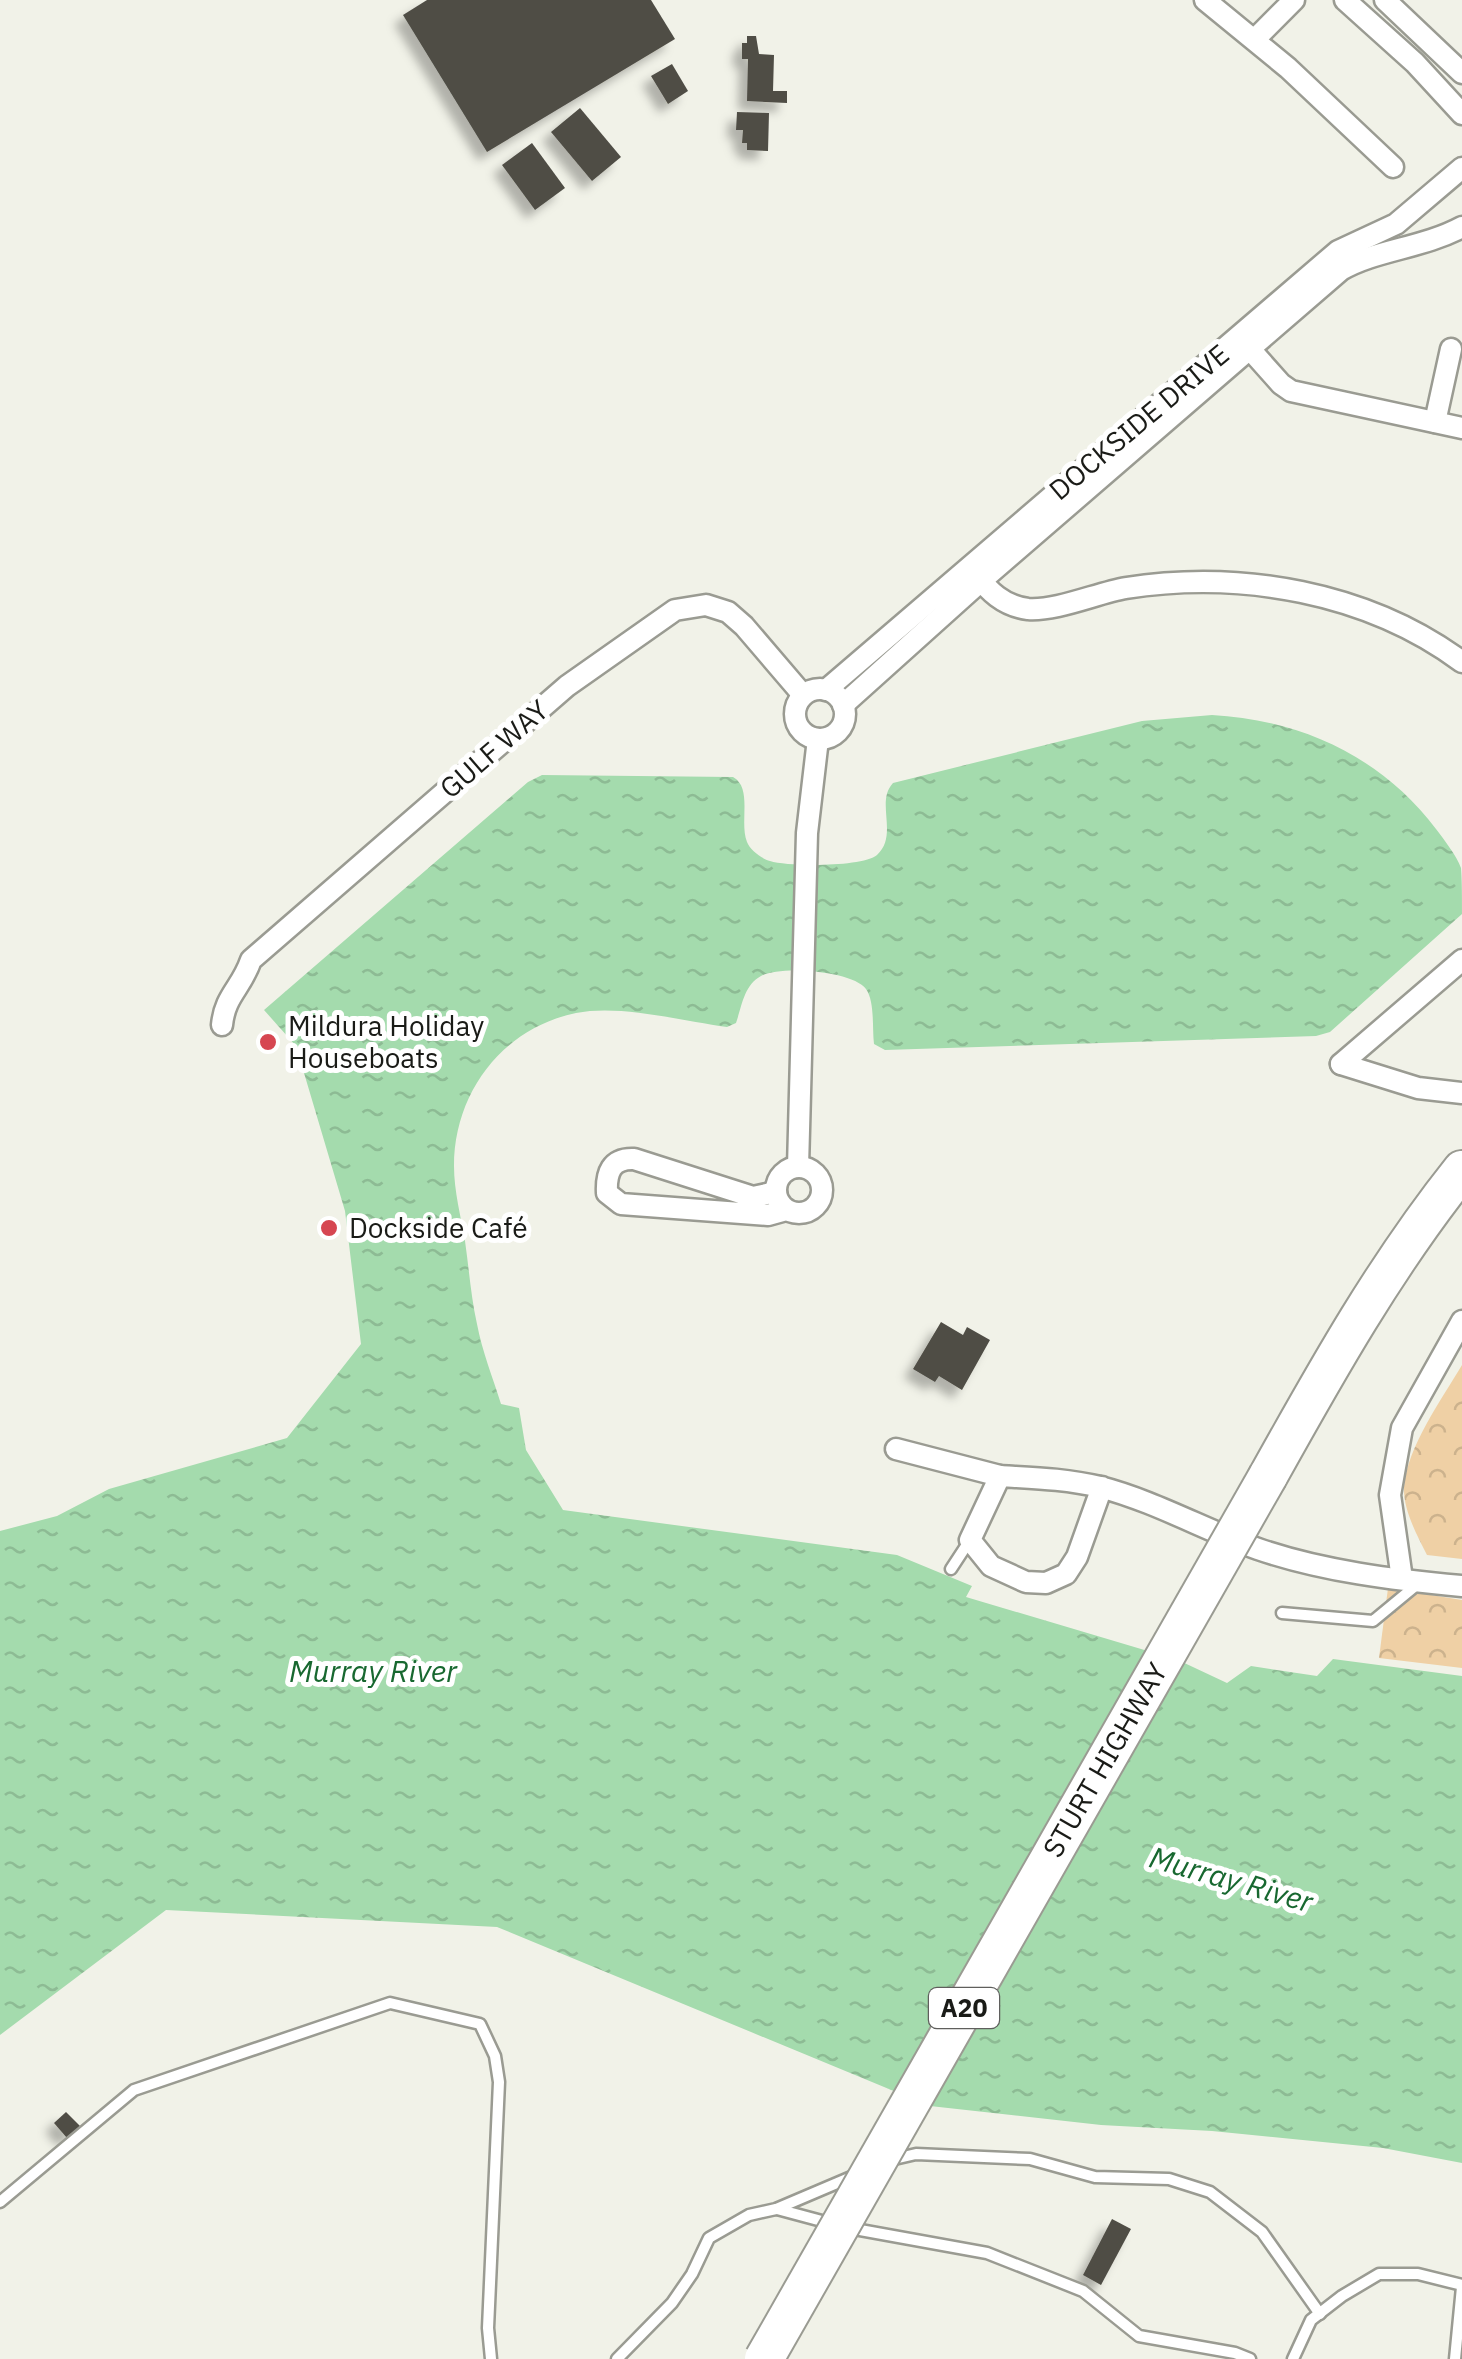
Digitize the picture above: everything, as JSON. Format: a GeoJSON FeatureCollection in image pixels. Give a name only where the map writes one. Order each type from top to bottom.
{"type":"FeatureCollection","features":[{"type":"Feature","properties":{"kind":"highway","name":"STURT HIGHWAY"},"geometry":{"type":"LineString","coordinates":[[764,2359],[1378,1286],[1413,1232],[1462,1170]]}},
{"type":"Feature","properties":{"kind":"street"},"geometry":{"type":"LineString","coordinates":[[1205,0],[1255,39],[1393,167]]}},
{"type":"Feature","properties":{"kind":"street"},"geometry":{"type":"LineString","coordinates":[[1255,39],[1294,0]]}},
{"type":"Feature","properties":{"kind":"street"},"geometry":{"type":"LineString","coordinates":[[1346,0],[1422,70],[1462,114]]}},
{"type":"Feature","properties":{"kind":"street"},"geometry":{"type":"LineString","coordinates":[[1385,0],[1462,73]]}},
{"type":"Feature","properties":{"kind":"street","name":"DOCKSIDE DRIVE"},"geometry":{"type":"LineString","coordinates":[[826,690],[975,574],[1244,343],[1338,252],[1402,220],[1462,168]]}},
{"type":"Feature","properties":{"kind":"street","name":"DOCKSIDE DRIVE"},"geometry":{"type":"LineString","coordinates":[[1244,343],[1346,267],[1424,244],[1462,227]]}},
{"type":"Feature","properties":{"kind":"street"},"geometry":{"type":"LineString","coordinates":[[1244,343],[1280,384],[1292,391],[1462,428]]}},
{"type":"Feature","properties":{"kind":"street"},"geometry":{"type":"LineString","coordinates":[[1435,422],[1452,349]]}},
{"type":"Feature","properties":{"kind":"street"},"geometry":{"type":"LineString","coordinates":[[975,574],[1006,605],[1033,609],[1126,588],[1190,582],[1262,583],[1333,599],[1394,624],[1462,662]]}},
{"type":"Feature","properties":{"kind":"street","name":"DOCKSIDE DRIVE"},"geometry":{"type":"LineString","coordinates":[[843,705],[975,574]]}},
{"type":"Feature","properties":{"kind":"street","name":"GULF WAY"},"geometry":{"type":"LineString","coordinates":[[222,1026],[224,1002],[244,983],[251,960],[567,686],[674,610],[706,605],[728,612],[803,695]]}},
{"type":"Feature","properties":{"kind":"street"},"geometry":{"type":"LineString","coordinates":[[826,690],[843,705],[840,729],[818,739],[798,726],[795,710],[803,695],[826,690]]}},
{"type":"Feature","properties":{"kind":"street"},"geometry":{"type":"LineString","coordinates":[[798,1167],[807,833],[818,739]]}},
{"type":"Feature","properties":{"kind":"street"},"geometry":{"type":"LineString","coordinates":[[1462,960],[1341,1064],[1418,1088],[1462,1093]]}},
{"type":"Feature","properties":{"kind":"street"},"geometry":{"type":"LineString","coordinates":[[781,1201],[768,1216],[622,1204],[607,1193],[606,1180],[611,1166],[622,1158],[634,1159],[753,1197],[781,1201],[798,1214],[810,1211],[819,1202],[819,1178],[798,1167],[786,1170],[778,1180],[781,1201]]}},
{"type":"Feature","properties":{"kind":"street"},"geometry":{"type":"LineString","coordinates":[[1411,1581],[1390,1494],[1402,1428],[1462,1321]]}},
{"type":"Feature","properties":{"kind":"street"},"geometry":{"type":"LineString","coordinates":[[896,1449],[1000,1476],[1058,1479],[1102,1487],[1302,1562],[1462,1586]]}},
{"type":"Feature","properties":{"kind":"street"},"geometry":{"type":"LineString","coordinates":[[1000,1476],[970,1540],[991,1566],[1026,1582],[1046,1584],[1066,1574],[1077,1558],[1102,1487]]}},
{"type":"Feature","properties":{"kind":"lane"},"geometry":{"type":"LineString","coordinates":[[951,1569],[970,1540]]}},
{"type":"Feature","properties":{"kind":"lane"},"geometry":{"type":"LineString","coordinates":[[1282,1613],[1372,1621],[1411,1581]]}},
{"type":"Feature","properties":{"kind":"lane"},"geometry":{"type":"LineString","coordinates":[[0,2202],[134,2090],[390,2004],[480,2024],[495,2056],[499,2082],[488,2328],[491,2359]]}},
{"type":"Feature","properties":{"kind":"lane"},"geometry":{"type":"LineString","coordinates":[[618,2359],[672,2303],[692,2274],[709,2238],[749,2215],[776,2209],[899,2156],[916,2154],[1030,2159],[1095,2177],[1169,2179],[1210,2192],[1262,2232],[1320,2314]]}},
{"type":"Feature","properties":{"kind":"lane"},"geometry":{"type":"LineString","coordinates":[[776,2209],[880,2236],[987,2253],[1083,2291],[1139,2336],[1250,2359]]}},
{"type":"Feature","properties":{"kind":"lane"},"geometry":{"type":"LineString","coordinates":[[1293,2359],[1312,2320],[1379,2274],[1418,2274],[1462,2286],[1455,2359]]}},
{"type":"Feature","properties":{"kind":"green space"},"geometry":{"type":"Polygon","coordinates":[[[1462,1365],[1462,1559],[1427,1555],[1408,1513],[1404,1487],[1418,1440],[1462,1365]]]}},
{"type":"Feature","properties":{"kind":"green space"},"geometry":{"type":"Polygon","coordinates":[[[1388,1588],[1462,1600],[1462,1668],[1379,1658],[1388,1588]]]}},
{"type":"Feature","properties":{"kind":"water","name":"Murray River"},"geometry":{"type":"Polygon","coordinates":[[[1212,715],[1245,718],[1308,734],[1365,763],[1415,804],[1447,843],[1461,868],[1462,914],[1330,1032],[1316,1036],[885,1050],[874,1044],[872,1008],[866,989],[847,978],[800,971],[771,973],[755,980],[744,996],[736,1023],[727,1027],[612,1011],[576,1013],[550,1021],[505,1048],[488,1067],[473,1089],[456,1139],[456,1194],[475,1314],[501,1404],[519,1408],[526,1450],[563,1510],[897,1555],[972,1586],[966,1597],[1178,1660],[1227,1683],[1251,1666],[1317,1676],[1333,1659],[1462,1676],[1462,2163],[1383,2148],[1212,2131],[1101,2125],[930,2106],[497,1927],[166,1910],[0,2035],[0,1531],[57,1516],[109,1489],[287,1438],[361,1344],[345,1211],[296,1046],[264,1010],[528,782],[542,775],[733,777],[744,797],[747,842],[757,854],[779,863],[842,864],[869,859],[883,847],[886,799],[893,783],[1142,721],[1212,715]]]}},
{"type":"Feature","properties":{"kind":"building"},"geometry":{"type":"Polygon","coordinates":[[[427,0],[651,0],[675,39],[487,152],[403,15],[427,0]]]}},
{"type":"Feature","properties":{"kind":"building"},"geometry":{"type":"Polygon","coordinates":[[[747,36],[756,36],[759,54],[774,55],[773,91],[787,91],[787,103],[747,101],[748,59],[742,59],[742,43],[747,43],[747,36]]]}},
{"type":"Feature","properties":{"kind":"building"},"geometry":{"type":"Polygon","coordinates":[[[672,64],[688,91],[668,104],[651,76],[672,64]]]}},
{"type":"Feature","properties":{"kind":"building"},"geometry":{"type":"Polygon","coordinates":[[[580,108],[621,157],[592,181],[551,132],[580,108]]]}},
{"type":"Feature","properties":{"kind":"building"},"geometry":{"type":"Polygon","coordinates":[[[737,112],[769,113],[768,151],[747,150],[747,143],[742,143],[743,130],[736,130],[737,112]]]}},
{"type":"Feature","properties":{"kind":"building"},"geometry":{"type":"Polygon","coordinates":[[[532,143],[565,188],[535,210],[502,165],[532,143]]]}},
{"type":"Feature","properties":{"kind":"building"},"geometry":{"type":"Polygon","coordinates":[[[941,1322],[963,1335],[967,1327],[990,1340],[962,1390],[939,1376],[935,1382],[913,1369],[941,1322]]]}},
{"type":"Feature","properties":{"kind":"building"},"geometry":{"type":"Polygon","coordinates":[[[66,2112],[80,2126],[67,2138],[54,2123],[66,2112]]]}},
{"type":"Feature","properties":{"kind":"building"},"geometry":{"type":"Polygon","coordinates":[[[1112,2219],[1131,2229],[1101,2285],[1083,2275],[1112,2219]]]}},
{"type":"Feature","properties":{"kind":"place","name":"Mildura Holiday Houseboats"},"geometry":{"type":"Point","coordinates":[268,1042]}},
{"type":"Feature","properties":{"kind":"place","name":"Dockside Café"},"geometry":{"type":"Point","coordinates":[329,1228]}}]}
